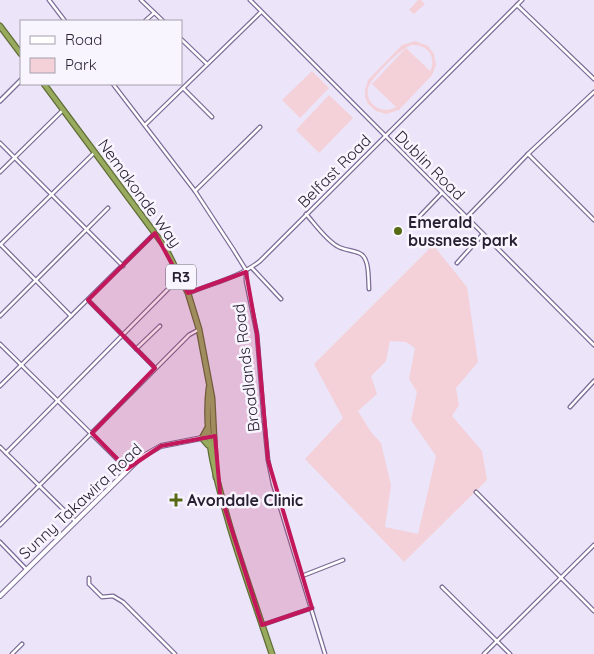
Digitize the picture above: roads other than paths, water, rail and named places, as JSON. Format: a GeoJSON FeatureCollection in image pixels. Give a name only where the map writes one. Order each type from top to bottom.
{"type":"FeatureCollection","features":[{"type":"Feature","properties":{"kind":"highway"},"geometry":{"type":"LineString","coordinates":[[0,26],[20,53]]}},
{"type":"Feature","properties":{"kind":"highway","name":"Nemakonde Way"},"geometry":{"type":"LineString","coordinates":[[45,85],[155,233],[171,257],[188,293],[200,329],[213,402],[216,477]]}},
{"type":"Feature","properties":{"kind":"highway","name":"Nemakonde Way"},"geometry":{"type":"LineString","coordinates":[[209,385],[208,437],[216,477],[245,575],[272,654]]}},
{"type":"Feature","properties":{"kind":"highway"},"geometry":{"type":"LineString","coordinates":[[208,428],[202,438],[209,446]]}},
{"type":"Feature","properties":{"kind":"main road","name":"Sunny Takawira Road"},"geometry":{"type":"LineString","coordinates":[[0,596],[140,458],[153,450],[176,442],[215,436]]}},
{"type":"Feature","properties":{"kind":"street"},"geometry":{"type":"LineString","coordinates":[[49,0],[64,20]]}},
{"type":"Feature","properties":{"kind":"street"},"geometry":{"type":"LineString","coordinates":[[142,0],[162,20]]}},
{"type":"Feature","properties":{"kind":"street","name":"Dublin Road"},"geometry":{"type":"LineString","coordinates":[[250,0],[594,345]]}},
{"type":"Feature","properties":{"kind":"street","name":"Belfast Road"},"geometry":{"type":"LineString","coordinates":[[188,293],[252,268],[522,0]]}},
{"type":"Feature","properties":{"kind":"street"},"geometry":{"type":"LineString","coordinates":[[517,5],[594,79]]}},
{"type":"Feature","properties":{"kind":"street"},"geometry":{"type":"LineString","coordinates":[[145,125],[261,12]]}},
{"type":"Feature","properties":{"kind":"street"},"geometry":{"type":"LineString","coordinates":[[146,20],[154,13]]}},
{"type":"Feature","properties":{"kind":"street"},"geometry":{"type":"LineString","coordinates":[[182,40],[206,64]]}},
{"type":"Feature","properties":{"kind":"street"},"geometry":{"type":"LineString","coordinates":[[0,101],[20,81]]}},
{"type":"Feature","properties":{"kind":"street","name":"Broadlands Road"},"geometry":{"type":"LineString","coordinates":[[114,85],[195,192],[246,270],[246,281],[257,334],[268,460],[277,498],[325,654]]}},
{"type":"Feature","properties":{"kind":"street"},"geometry":{"type":"LineString","coordinates":[[183,88],[212,116]]}},
{"type":"Feature","properties":{"kind":"street"},"geometry":{"type":"LineString","coordinates":[[467,217],[528,154],[594,92]]}},
{"type":"Feature","properties":{"kind":"street"},"geometry":{"type":"LineString","coordinates":[[0,172],[63,109]]}},
{"type":"Feature","properties":{"kind":"street"},"geometry":{"type":"LineString","coordinates":[[195,192],[260,127]]}},
{"type":"Feature","properties":{"kind":"street"},"geometry":{"type":"LineString","coordinates":[[0,143],[123,266]]}},
{"type":"Feature","properties":{"kind":"street"},"geometry":{"type":"LineString","coordinates":[[71,316],[0,245],[94,152]]}},
{"type":"Feature","properties":{"kind":"street"},"geometry":{"type":"LineString","coordinates":[[528,154],[594,220]]}},
{"type":"Feature","properties":{"kind":"street"},"geometry":{"type":"LineString","coordinates":[[417,219],[442,193]]}},
{"type":"Feature","properties":{"kind":"street"},"geometry":{"type":"LineString","coordinates":[[0,316],[108,208]]}},
{"type":"Feature","properties":{"kind":"street"},"geometry":{"type":"LineString","coordinates":[[306,214],[334,244],[361,253],[364,256],[367,264],[369,289]]}},
{"type":"Feature","properties":{"kind":"street"},"geometry":{"type":"LineString","coordinates":[[0,386],[155,233]]}},
{"type":"Feature","properties":{"kind":"street"},"geometry":{"type":"LineString","coordinates":[[457,263],[483,234]]}},
{"type":"Feature","properties":{"kind":"street"},"geometry":{"type":"LineString","coordinates":[[252,268],[281,299]]}},
{"type":"Feature","properties":{"kind":"street"},"geometry":{"type":"LineString","coordinates":[[6,453],[172,285]]}},
{"type":"Feature","properties":{"kind":"street"},"geometry":{"type":"LineString","coordinates":[[88,300],[155,368]]}},
{"type":"Feature","properties":{"kind":"street"},"geometry":{"type":"LineString","coordinates":[[136,349],[160,326]]}},
{"type":"Feature","properties":{"kind":"street"},"geometry":{"type":"LineString","coordinates":[[0,525],[155,368],[189,335],[200,329]]}},
{"type":"Feature","properties":{"kind":"street"},"geometry":{"type":"LineString","coordinates":[[0,344],[127,469]]}},
{"type":"Feature","properties":{"kind":"street"},"geometry":{"type":"LineString","coordinates":[[570,407],[594,382]]}},
{"type":"Feature","properties":{"kind":"street"},"geometry":{"type":"LineString","coordinates":[[0,447],[75,521]]}},
{"type":"Feature","properties":{"kind":"street"},"geometry":{"type":"LineString","coordinates":[[476,492],[594,611]]}},
{"type":"Feature","properties":{"kind":"street"},"geometry":{"type":"LineString","coordinates":[[0,542],[26,569]]}},
{"type":"Feature","properties":{"kind":"street"},"geometry":{"type":"LineString","coordinates":[[484,654],[594,545]]}},
{"type":"Feature","properties":{"kind":"street"},"geometry":{"type":"LineString","coordinates":[[302,576],[343,560]]}},
{"type":"Feature","properties":{"kind":"street"},"geometry":{"type":"LineString","coordinates":[[88,578],[90,584],[102,597],[112,596],[123,602],[175,654]]}},
{"type":"Feature","properties":{"kind":"street"},"geometry":{"type":"LineString","coordinates":[[442,586],[510,654]]}},
{"type":"Feature","properties":{"kind":"street"},"geometry":{"type":"LineString","coordinates":[[262,625],[312,608]]}},
{"type":"Feature","properties":{"kind":"street"},"geometry":{"type":"LineString","coordinates":[[12,654],[22,644]]}},
{"type":"Feature","properties":{"kind":"place","name":"Emerald bussness park"},"geometry":{"type":"Point","coordinates":[398,231]}},
{"type":"Feature","properties":{"kind":"place","name":"Avondale Clinic"},"geometry":{"type":"Point","coordinates":[176,500]}}]}
